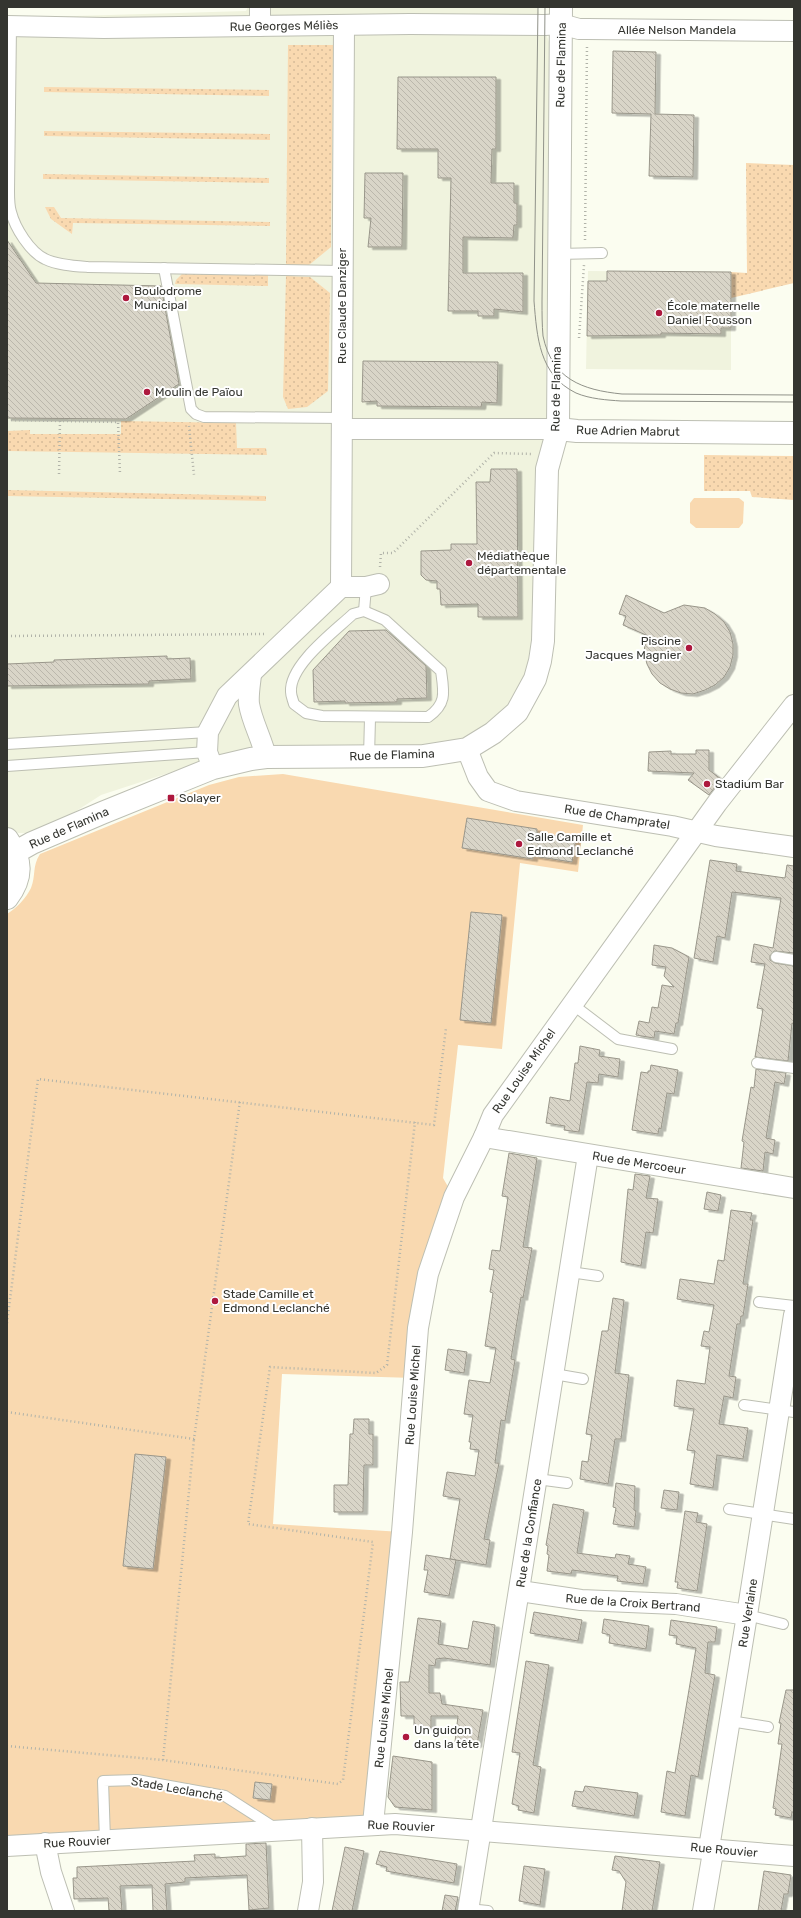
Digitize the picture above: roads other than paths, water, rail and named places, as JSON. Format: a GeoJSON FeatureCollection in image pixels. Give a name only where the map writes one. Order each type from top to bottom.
{"type":"FeatureCollection","features":[{"type":"Feature","properties":{"kind":"street","name":"Rue Georges Méliès"},"geometry":{"type":"LineString","coordinates":[[9,26],[104,28],[260,16],[344,25],[444,16],[544,25],[561,15]]}},
{"type":"Feature","properties":{"kind":"street","name":"Allée Nelson Mandela"},"geometry":{"type":"LineString","coordinates":[[561,15],[579,29],[587,30],[794,31]]}},
{"type":"Feature","properties":{"kind":"street","name":"Rue de Flamina"},"geometry":{"type":"LineString","coordinates":[[11,846],[81,822],[210,760],[266,757],[423,756],[467,749],[493,733],[517,712],[535,679],[543,641],[547,468],[558,429],[558,254],[561,15]]}},
{"type":"Feature","properties":{"kind":"street","name":"Rue Claude Danziger"},"geometry":{"type":"LineString","coordinates":[[341,587],[344,25]]}},
{"type":"Feature","properties":{"kind":"street","name":"Rue Adrien Mabrut"},"geometry":{"type":"LineString","coordinates":[[342,424],[558,429],[577,431],[794,433]]}},
{"type":"Feature","properties":{"kind":"street"},"geometry":{"type":"LineString","coordinates":[[210,760],[208,732],[227,696],[251,676],[341,587],[372,585]]}},
{"type":"Feature","properties":{"kind":"street"},"geometry":{"type":"LineString","coordinates":[[251,676],[248,702],[252,719],[263,743],[266,757]]}},
{"type":"Feature","properties":{"kind":"street","name":"Rue Louise Michel"},"geometry":{"type":"LineString","coordinates":[[373,1824],[402,1540],[418,1328],[428,1274],[454,1197],[484,1137],[493,1115],[696,832],[794,705]]}},
{"type":"Feature","properties":{"kind":"street","name":"Rue de Champratel"},"geometry":{"type":"LineString","coordinates":[[467,749],[478,777],[488,791],[516,801],[794,847]]}},
{"type":"Feature","properties":{"kind":"street"},"geometry":{"type":"LineString","coordinates":[[7,898],[16,884],[19,868],[11,846]]}},
{"type":"Feature","properties":{"kind":"street","name":"Rue de Mercoeur"},"geometry":{"type":"LineString","coordinates":[[484,1137],[794,1188]]}},
{"type":"Feature","properties":{"kind":"street","name":"Rue de la Confiance"},"geometry":{"type":"LineString","coordinates":[[468,1910],[520,1592],[588,1155]]}},
{"type":"Feature","properties":{"kind":"street","name":"Rue Verlaine"},"geometry":{"type":"LineString","coordinates":[[704,1911],[712,1858],[710,1842],[763,1514],[787,1411],[794,1315]]}},
{"type":"Feature","properties":{"kind":"street","name":"Rue de la Croix Bertrand"},"geometry":{"type":"LineString","coordinates":[[520,1592],[581,1600],[676,1604],[747,1615]]}},
{"type":"Feature","properties":{"kind":"street","name":"Rue Rouvier"},"geometry":{"type":"LineString","coordinates":[[7,1846],[277,1829],[395,1824],[794,1856]]}},
{"type":"Feature","properties":{"kind":"street"},"geometry":{"type":"LineString","coordinates":[[308,1911],[313,1882],[312,1828]]}},
{"type":"Feature","properties":{"kind":"street"},"geometry":{"type":"LineString","coordinates":[[45,1844],[51,1872],[64,1911]]}},
{"type":"Feature","properties":{"kind":"lane"},"geometry":{"type":"LineString","coordinates":[[9,26],[9,191],[11,212],[19,230],[31,247],[45,259],[88,267],[342,271]]}},
{"type":"Feature","properties":{"kind":"lane"},"geometry":{"type":"LineString","coordinates":[[558,254],[602,253]]}},
{"type":"Feature","properties":{"kind":"lane"},"geometry":{"type":"LineString","coordinates":[[164,268],[191,409],[196,414],[204,417],[342,424]]}},
{"type":"Feature","properties":{"kind":"lane"},"geometry":{"type":"LineString","coordinates":[[364,611],[372,585]]}},
{"type":"Feature","properties":{"kind":"lane"},"geometry":{"type":"LineString","coordinates":[[364,611],[385,620],[430,659],[441,671],[444,694],[438,710],[428,717],[370,718],[322,716],[306,713],[294,704],[290,691],[302,662],[353,614],[364,611]]}},
{"type":"Feature","properties":{"kind":"lane"},"geometry":{"type":"LineString","coordinates":[[369,757],[370,718]]}},
{"type":"Feature","properties":{"kind":"lane"},"geometry":{"type":"LineString","coordinates":[[7,744],[208,732]]}},
{"type":"Feature","properties":{"kind":"lane"},"geometry":{"type":"LineString","coordinates":[[7,766],[210,760]]}},
{"type":"Feature","properties":{"kind":"lane"},"geometry":{"type":"LineString","coordinates":[[776,957],[794,960]]}},
{"type":"Feature","properties":{"kind":"lane"},"geometry":{"type":"LineString","coordinates":[[572,1004],[618,1039],[672,1049]]}},
{"type":"Feature","properties":{"kind":"lane"},"geometry":{"type":"LineString","coordinates":[[757,1063],[794,1068]]}},
{"type":"Feature","properties":{"kind":"lane"},"geometry":{"type":"LineString","coordinates":[[570,1272],[598,1276]]}},
{"type":"Feature","properties":{"kind":"lane"},"geometry":{"type":"LineString","coordinates":[[759,1302],[794,1306]]}},
{"type":"Feature","properties":{"kind":"lane"},"geometry":{"type":"LineString","coordinates":[[554,1374],[583,1379]]}},
{"type":"Feature","properties":{"kind":"lane"},"geometry":{"type":"LineString","coordinates":[[744,1405],[787,1411]]}},
{"type":"Feature","properties":{"kind":"lane"},"geometry":{"type":"LineString","coordinates":[[537,1479],[567,1483]]}},
{"type":"Feature","properties":{"kind":"lane"},"geometry":{"type":"LineString","coordinates":[[729,1509],[794,1519]]}},
{"type":"Feature","properties":{"kind":"lane"},"geometry":{"type":"LineString","coordinates":[[747,1615],[783,1624]]}},
{"type":"Feature","properties":{"kind":"lane"},"geometry":{"type":"LineString","coordinates":[[730,1721],[768,1727]]}},
{"type":"Feature","properties":{"kind":"lane","name":"Stade Leclanché"},"geometry":{"type":"LineString","coordinates":[[105,1840],[103,1781],[137,1780],[225,1796],[277,1829]]}},
{"type":"Feature","properties":{"kind":"lane"},"geometry":{"type":"LineString","coordinates":[[468,1910],[488,1911]]}},
{"type":"Feature","properties":{"kind":"tram line"},"geometry":{"type":"LineString","coordinates":[[538,7],[534,301],[542,354],[554,376],[576,393],[598,399],[621,401],[794,402]]}},
{"type":"Feature","properties":{"kind":"tram line"},"geometry":{"type":"LineString","coordinates":[[545,7],[542,319],[543,336],[547,351],[554,363],[561,372],[571,380],[582,385],[607,392],[622,394],[794,395]]}},
{"type":"Feature","properties":{"kind":"place","name":"Boulodrome Municipal"},"geometry":{"type":"Point","coordinates":[126,298]}},
{"type":"Feature","properties":{"kind":"place","name":"École maternelle Daniel Fousson"},"geometry":{"type":"Point","coordinates":[659,313]}},
{"type":"Feature","properties":{"kind":"place","name":"Moulin de Païou"},"geometry":{"type":"Point","coordinates":[147,392]}},
{"type":"Feature","properties":{"kind":"place","name":"Médiathèque départementale"},"geometry":{"type":"Point","coordinates":[469,563]}},
{"type":"Feature","properties":{"kind":"place","name":"Piscine Jacques Magnier"},"geometry":{"type":"Point","coordinates":[689,648]}},
{"type":"Feature","properties":{"kind":"place","name":"Stadium Bar"},"geometry":{"type":"Point","coordinates":[707,784]}},
{"type":"Feature","properties":{"kind":"place","name":"Solayer"},"geometry":{"type":"Point","coordinates":[171,798]}},
{"type":"Feature","properties":{"kind":"place","name":"Salle Camille et Edmond Leclanché"},"geometry":{"type":"Point","coordinates":[519,844]}},
{"type":"Feature","properties":{"kind":"place","name":"Stade Camille et Edmond Leclanché"},"geometry":{"type":"Point","coordinates":[215,1301]}},
{"type":"Feature","properties":{"kind":"place","name":"Un guidon dans la tête"},"geometry":{"type":"Point","coordinates":[406,1737]}}]}
